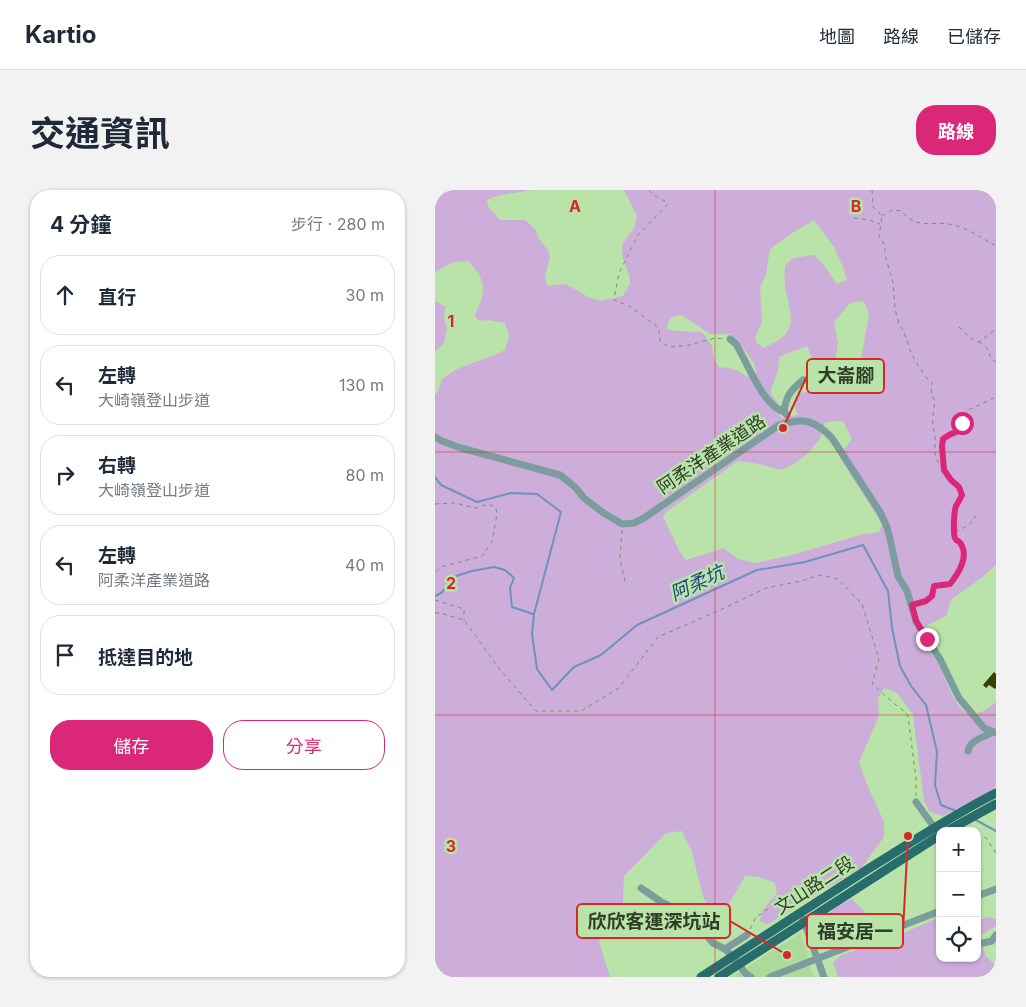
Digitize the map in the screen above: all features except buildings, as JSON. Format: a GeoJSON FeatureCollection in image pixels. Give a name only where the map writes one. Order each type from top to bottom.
{"type":"FeatureCollection","features":[{"type":"Feature","properties":{"kind":"main road"},"geometry":{"type":"LineString","coordinates":[[948,826],[995,794]]}},
{"type":"Feature","properties":{"kind":"main road"},"geometry":{"type":"LineString","coordinates":[[948,826],[996,804]]}},
{"type":"Feature","properties":{"kind":"main road","name":"文山路二段"},"geometry":{"type":"LineString","coordinates":[[701,977],[800,913],[936,832]]}},
{"type":"Feature","properties":{"kind":"main road","name":"文山路二段"},"geometry":{"type":"LineString","coordinates":[[719,977],[805,922],[936,832]]}},
{"type":"Feature","properties":{"kind":"street"},"geometry":{"type":"LineString","coordinates":[[730,339],[735,344],[760,390],[774,407],[784,412],[792,422]]}},
{"type":"Feature","properties":{"kind":"street"},"geometry":{"type":"LineString","coordinates":[[784,412],[785,400],[793,388],[803,380]]}},
{"type":"Feature","properties":{"kind":"street","name":"阿柔洋產業道路"},"geometry":{"type":"LineString","coordinates":[[622,524],[634,523],[644,518],[779,425],[792,422],[813,422],[824,429],[832,438],[880,512],[887,527],[898,576],[907,591],[916,621],[940,659],[959,698],[985,728],[994,732]]}},
{"type":"Feature","properties":{"kind":"street"},"geometry":{"type":"LineString","coordinates":[[435,437],[461,448],[560,475],[575,487],[583,498],[622,524]]}},
{"type":"Feature","properties":{"kind":"street"},"geometry":{"type":"LineString","coordinates":[[968,751],[972,742],[994,732]]}},
{"type":"Feature","properties":{"kind":"street"},"geometry":{"type":"LineString","coordinates":[[916,802],[936,830]]}},
{"type":"Feature","properties":{"kind":"street"},"geometry":{"type":"LineString","coordinates":[[641,888],[660,901],[691,917],[713,943],[732,956],[751,977]]}},
{"type":"Feature","properties":{"kind":"street"},"geometry":{"type":"LineString","coordinates":[[981,895],[996,889]]}},
{"type":"Feature","properties":{"kind":"street"},"geometry":{"type":"LineString","coordinates":[[800,913],[825,977]]}},
{"type":"Feature","properties":{"kind":"street"},"geometry":{"type":"LineString","coordinates":[[770,977],[936,913]]}},
{"type":"Feature","properties":{"kind":"street"},"geometry":{"type":"LineString","coordinates":[[725,950],[747,935]]}},
{"type":"Feature","properties":{"kind":"street"},"geometry":{"type":"LineString","coordinates":[[983,944],[992,941],[996,935]]}},
{"type":"Feature","properties":{"kind":"path"},"geometry":{"type":"LineString","coordinates":[[649,190],[654,196],[669,204],[638,235],[619,273],[614,300],[631,307],[659,328],[660,341],[669,347],[690,345],[715,338],[730,339]]}},
{"type":"Feature","properties":{"kind":"path"},"geometry":{"type":"LineString","coordinates":[[872,190],[873,207],[882,216]]}},
{"type":"Feature","properties":{"kind":"path"},"geometry":{"type":"LineString","coordinates":[[882,216],[892,210],[902,211],[907,217],[923,224],[949,224],[967,230],[996,246]]}},
{"type":"Feature","properties":{"kind":"path"},"geometry":{"type":"LineString","coordinates":[[882,216],[879,236],[884,244],[886,259],[893,282],[895,309],[899,324],[904,332],[912,355],[924,375],[932,383],[931,395],[935,401],[933,414],[934,449],[937,460],[951,480],[959,487],[962,495],[955,508],[954,532],[955,539],[961,544],[963,552],[963,560],[959,572],[950,584],[934,586],[932,596],[926,601],[912,605]]}},
{"type":"Feature","properties":{"kind":"path"},"geometry":{"type":"LineString","coordinates":[[854,218],[870,220],[881,224]]}},
{"type":"Feature","properties":{"kind":"path"},"geometry":{"type":"LineString","coordinates":[[959,327],[974,341],[979,342],[987,349],[991,359],[996,362]]}},
{"type":"Feature","properties":{"kind":"path"},"geometry":{"type":"LineString","coordinates":[[979,342],[996,329]]}},
{"type":"Feature","properties":{"kind":"path"},"geometry":{"type":"LineString","coordinates":[[944,470],[943,439],[958,431],[966,411],[996,397]]}},
{"type":"Feature","properties":{"kind":"path"},"geometry":{"type":"LineString","coordinates":[[435,504],[454,503],[476,508],[489,504],[496,508],[497,514],[492,542],[482,556],[441,567],[435,573]]}},
{"type":"Feature","properties":{"kind":"path"},"geometry":{"type":"LineString","coordinates":[[954,532],[965,528],[976,516]]}},
{"type":"Feature","properties":{"kind":"path"},"geometry":{"type":"LineString","coordinates":[[622,524],[620,559],[626,585]]}},
{"type":"Feature","properties":{"kind":"path"},"geometry":{"type":"LineString","coordinates":[[435,600],[464,609],[464,620],[501,671],[536,711],[581,711],[619,688],[658,637],[766,588],[820,575],[838,579],[862,604],[879,659],[872,684],[903,709],[908,716],[916,779],[916,802]]}},
{"type":"Feature","properties":{"kind":"path"},"geometry":{"type":"LineString","coordinates":[[435,614],[440,613],[464,620]]}},
{"type":"Feature","properties":{"kind":"path"},"geometry":{"type":"LineString","coordinates":[[981,836],[986,838],[996,853]]}},
{"type":"Feature","properties":{"kind":"path"},"geometry":{"type":"LineString","coordinates":[[747,935],[757,917],[776,904]]}},
{"type":"Feature","properties":{"kind":"shaded area"},"geometry":{"type":"Polygon","coordinates":[[[435,190],[533,190],[500,195],[487,200],[488,206],[500,220],[525,220],[536,230],[539,239],[550,256],[545,277],[547,286],[566,284],[588,297],[601,301],[623,296],[630,284],[629,275],[622,256],[623,243],[634,228],[637,216],[624,190],[996,190],[996,565],[951,600],[946,616],[929,624],[917,634],[938,663],[954,698],[963,710],[969,715],[984,711],[996,702],[996,786],[989,792],[943,816],[930,812],[924,801],[913,714],[897,693],[884,688],[878,699],[879,716],[859,762],[884,822],[884,837],[862,867],[768,924],[760,921],[762,911],[777,893],[775,883],[760,877],[745,876],[725,911],[709,908],[703,896],[692,852],[682,831],[666,833],[624,876],[623,900],[627,923],[618,931],[602,930],[599,942],[610,977],[435,977],[435,394],[442,379],[459,368],[505,350],[509,336],[505,323],[488,320],[479,321],[475,315],[483,293],[483,286],[479,274],[468,261],[454,262],[435,272],[435,190]],[[814,220],[770,249],[766,274],[760,287],[762,323],[756,335],[756,342],[763,348],[783,336],[791,323],[785,284],[785,266],[793,258],[814,255],[824,265],[837,284],[847,280],[834,247],[814,220]],[[864,301],[850,303],[834,322],[838,343],[834,369],[825,376],[819,375],[807,346],[779,357],[778,371],[770,392],[777,402],[781,418],[797,415],[795,406],[800,393],[851,382],[860,366],[869,314],[864,301]],[[682,315],[671,317],[666,329],[701,332],[712,346],[714,359],[719,367],[730,368],[747,377],[756,373],[750,358],[730,334],[710,334],[682,315]],[[843,421],[825,422],[821,437],[809,452],[794,464],[781,470],[738,461],[666,512],[663,517],[680,552],[686,560],[724,548],[738,559],[755,563],[792,555],[860,535],[879,532],[882,524],[839,456],[852,439],[843,421]]]}},
{"type":"Feature","properties":{"kind":"shaded area"},"geometry":{"type":"Polygon","coordinates":[[[435,301],[445,307],[444,317],[447,329],[444,343],[435,352],[435,301]]]}},
{"type":"Feature","properties":{"kind":"shaded area"},"geometry":{"type":"Polygon","coordinates":[[[852,899],[871,919],[885,923],[885,928],[831,950],[826,944],[818,924],[819,921],[840,904],[852,899]]]}},
{"type":"Feature","properties":{"kind":"shaded area"},"geometry":{"type":"Polygon","coordinates":[[[990,917],[996,920],[996,926],[981,935],[981,919],[990,917]]]}},
{"type":"Feature","properties":{"kind":"shaded area"},"geometry":{"type":"Polygon","coordinates":[[[936,919],[936,962],[981,962],[981,935],[985,955],[996,966],[996,977],[838,977],[833,962],[842,955],[906,932],[936,919]]]}},
{"type":"Feature","properties":{"kind":"shaded area"},"geometry":{"type":"Polygon","coordinates":[[[801,933],[814,977],[733,977],[733,976],[801,933]]]}},
{"type":"Feature","properties":{"kind":"waterway","name":"阿柔坑"},"geometry":{"type":"LineString","coordinates":[[435,477],[441,485],[477,502],[511,493],[537,494],[561,512],[534,614],[532,634],[537,669],[552,690],[574,667],[601,655],[637,625],[757,570],[805,562],[863,545],[888,591],[892,628],[900,666],[911,686],[926,705],[937,752],[935,785],[941,805],[956,811]]}},
{"type":"Feature","properties":{"kind":"waterway"},"geometry":{"type":"LineString","coordinates":[[435,596],[441,593],[456,576],[494,567],[505,570],[514,578],[510,588],[512,607],[533,614]]}},
{"type":"Feature","properties":{"kind":"waterway","name":"阿柔坑"},"geometry":{"type":"LineString","coordinates":[[974,819],[996,831]]}},
{"type":"Feature","properties":{"kind":"place","name":"大崙腳"},"geometry":{"type":"Point","coordinates":[783,428]}},
{"type":"Feature","properties":{"kind":"place","name":"福安居一"},"geometry":{"type":"Point","coordinates":[908,836]}},
{"type":"Feature","properties":{"kind":"place","name":"欣欣客運深坑站"},"geometry":{"type":"Point","coordinates":[787,955]}},
{"type":"Feature","properties":{"kind":"route"},"geometry":{"type":"LineString","coordinates":[[927,639],[916,621],[912,605],[926,601],[932,596],[934,586],[950,584],[959,572],[963,560],[961,544],[955,539],[954,532],[955,508],[962,495],[959,487],[944,470],[942,446],[943,439],[958,431],[962,423]]}}]}
